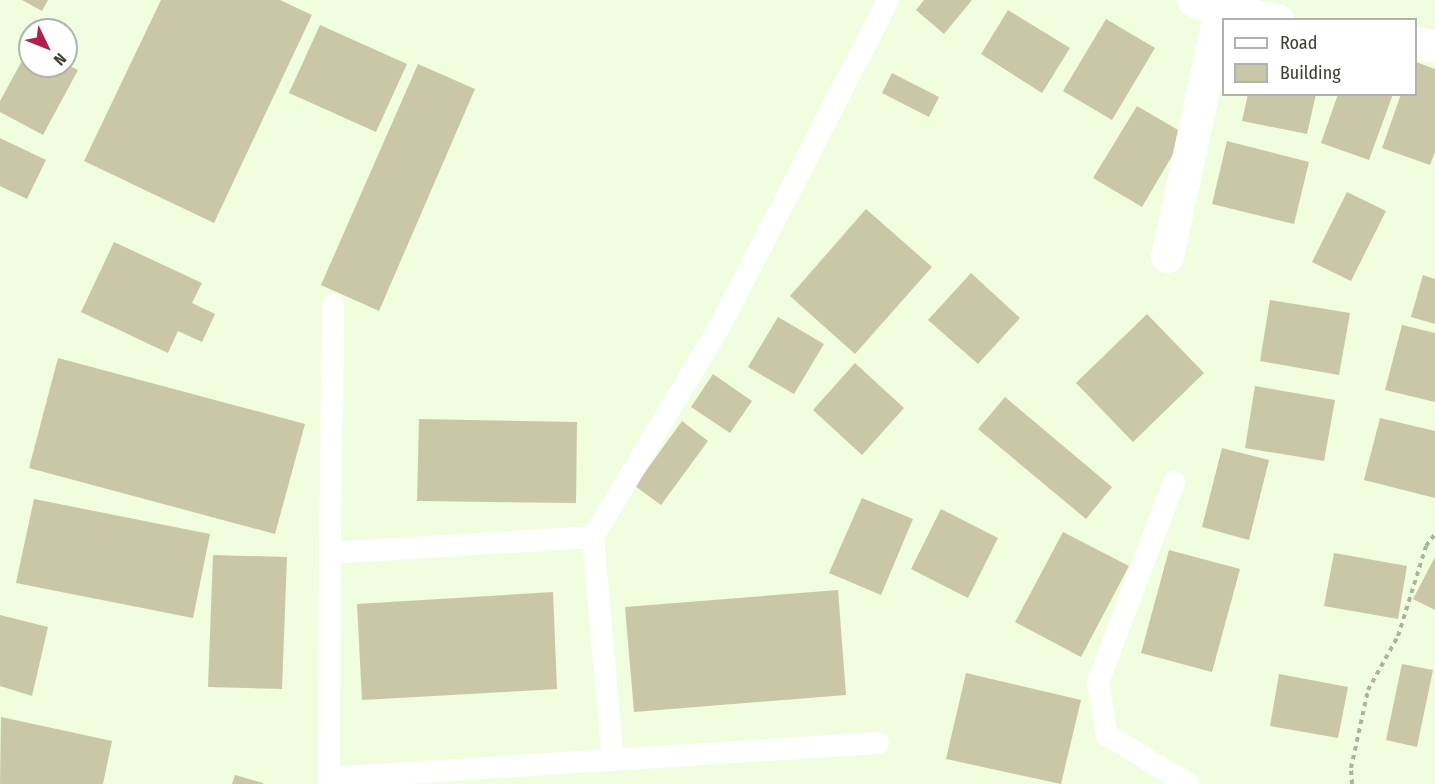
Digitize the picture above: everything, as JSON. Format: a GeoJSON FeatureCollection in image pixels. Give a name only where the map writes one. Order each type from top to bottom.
{"type":"FeatureCollection","features":[{"type":"Feature","properties":{"kind":"street"},"geometry":{"type":"LineString","coordinates":[[1167,256],[1206,5],[1268,18]]}},
{"type":"Feature","properties":{"kind":"lane"},"geometry":{"type":"LineString","coordinates":[[613,760],[593,537],[720,326],[888,0]]}},
{"type":"Feature","properties":{"kind":"lane"},"geometry":{"type":"LineString","coordinates":[[333,305],[329,781],[878,742]]}},
{"type":"Feature","properties":{"kind":"lane"},"geometry":{"type":"LineString","coordinates":[[1174,482],[1098,682],[1107,735],[1188,784]]}},
{"type":"Feature","properties":{"kind":"lane"},"geometry":{"type":"LineString","coordinates":[[330,553],[593,537]]}},
{"type":"Feature","properties":{"kind":"path"},"geometry":{"type":"LineString","coordinates":[[1352,784],[1351,768],[1368,690],[1398,636],[1426,546],[1435,534]]}},
{"type":"Feature","properties":{"kind":"building"},"geometry":{"type":"Polygon","coordinates":[[[22,0],[48,0],[42,11],[22,0]]]}},
{"type":"Feature","properties":{"kind":"building"},"geometry":{"type":"Polygon","coordinates":[[[161,0],[280,0],[312,15],[214,223],[84,161],[161,0]]]}},
{"type":"Feature","properties":{"kind":"building"},"geometry":{"type":"Polygon","coordinates":[[[924,0],[972,0],[944,34],[916,10],[924,0]]]}},
{"type":"Feature","properties":{"kind":"building"},"geometry":{"type":"Polygon","coordinates":[[[1008,10],[1070,48],[1042,93],[981,54],[1008,10]]]}},
{"type":"Feature","properties":{"kind":"building"},"geometry":{"type":"Polygon","coordinates":[[[1106,19],[1155,48],[1112,120],[1063,91],[1106,19]]]}},
{"type":"Feature","properties":{"kind":"building"},"geometry":{"type":"Polygon","coordinates":[[[320,25],[407,64],[376,132],[289,93],[320,25]]]}},
{"type":"Feature","properties":{"kind":"building"},"geometry":{"type":"Polygon","coordinates":[[[1417,62],[1435,69],[1435,152],[1430,165],[1382,148],[1400,96],[1417,96],[1417,62]]]}},
{"type":"Feature","properties":{"kind":"building"},"geometry":{"type":"Polygon","coordinates":[[[418,64],[475,89],[379,311],[321,285],[418,64]]]}},
{"type":"Feature","properties":{"kind":"building"},"geometry":{"type":"Polygon","coordinates":[[[18,68],[18,78],[74,78],[43,135],[0,112],[0,101],[18,68]]]}},
{"type":"Feature","properties":{"kind":"building"},"geometry":{"type":"Polygon","coordinates":[[[892,73],[939,97],[929,117],[882,93],[892,73]]]}},
{"type":"Feature","properties":{"kind":"building"},"geometry":{"type":"Polygon","coordinates":[[[1248,96],[1316,96],[1307,134],[1242,121],[1248,96]]]}},
{"type":"Feature","properties":{"kind":"building"},"geometry":{"type":"Polygon","coordinates":[[[1337,96],[1392,96],[1369,160],[1321,143],[1337,96]]]}},
{"type":"Feature","properties":{"kind":"building"},"geometry":{"type":"Polygon","coordinates":[[[1137,106],[1185,134],[1142,207],[1093,178],[1137,106]]]}},
{"type":"Feature","properties":{"kind":"building"},"geometry":{"type":"Polygon","coordinates":[[[0,138],[46,160],[27,199],[0,186],[0,138]]]}},
{"type":"Feature","properties":{"kind":"building"},"geometry":{"type":"Polygon","coordinates":[[[1227,141],[1309,162],[1294,224],[1212,204],[1227,141]]]}},
{"type":"Feature","properties":{"kind":"building"},"geometry":{"type":"Polygon","coordinates":[[[1347,192],[1386,211],[1351,281],[1312,262],[1347,192]]]}},
{"type":"Feature","properties":{"kind":"building"},"geometry":{"type":"Polygon","coordinates":[[[866,209],[932,267],[855,354],[790,296],[866,209]]]}},
{"type":"Feature","properties":{"kind":"building"},"geometry":{"type":"Polygon","coordinates":[[[114,242],[202,283],[192,303],[215,314],[202,342],[178,331],[168,353],[81,312],[114,242]]]}},
{"type":"Feature","properties":{"kind":"building"},"geometry":{"type":"Polygon","coordinates":[[[971,273],[1020,318],[978,364],[928,320],[971,273]]]}},
{"type":"Feature","properties":{"kind":"building"},"geometry":{"type":"Polygon","coordinates":[[[1423,275],[1435,279],[1435,324],[1411,317],[1423,275]]]}},
{"type":"Feature","properties":{"kind":"building"},"geometry":{"type":"Polygon","coordinates":[[[1270,300],[1350,313],[1339,375],[1260,361],[1270,300]]]}},
{"type":"Feature","properties":{"kind":"building"},"geometry":{"type":"Polygon","coordinates":[[[1147,314],[1204,373],[1133,442],[1076,383],[1147,314]]]}},
{"type":"Feature","properties":{"kind":"building"},"geometry":{"type":"Polygon","coordinates":[[[778,317],[824,344],[794,394],[748,367],[778,317]]]}},
{"type":"Feature","properties":{"kind":"building"},"geometry":{"type":"Polygon","coordinates":[[[1402,325],[1435,333],[1435,402],[1385,390],[1402,325]]]}},
{"type":"Feature","properties":{"kind":"building"},"geometry":{"type":"Polygon","coordinates":[[[58,358],[305,424],[275,534],[29,468],[58,358]]]}},
{"type":"Feature","properties":{"kind":"building"},"geometry":{"type":"Polygon","coordinates":[[[855,363],[904,408],[862,455],[813,410],[855,363]]]}},
{"type":"Feature","properties":{"kind":"building"},"geometry":{"type":"Polygon","coordinates":[[[713,374],[752,401],[730,433],[691,407],[713,374]]]}},
{"type":"Feature","properties":{"kind":"building"},"geometry":{"type":"Polygon","coordinates":[[[1255,386],[1335,400],[1324,461],[1245,448],[1255,386]]]}},
{"type":"Feature","properties":{"kind":"building"},"geometry":{"type":"Polygon","coordinates":[[[1005,397],[1112,487],[1086,519],[978,429],[1005,397]]]}},
{"type":"Feature","properties":{"kind":"building"},"geometry":{"type":"Polygon","coordinates":[[[1380,418],[1435,431],[1435,498],[1364,480],[1380,418]]]}},
{"type":"Feature","properties":{"kind":"building"},"geometry":{"type":"Polygon","coordinates":[[[419,419],[577,422],[576,503],[417,501],[419,419]]]}},
{"type":"Feature","properties":{"kind":"building"},"geometry":{"type":"Polygon","coordinates":[[[682,421],[708,441],[661,505],[635,486],[682,421]]]}},
{"type":"Feature","properties":{"kind":"building"},"geometry":{"type":"Polygon","coordinates":[[[1222,448],[1269,460],[1249,540],[1202,527],[1222,448]]]}},
{"type":"Feature","properties":{"kind":"building"},"geometry":{"type":"Polygon","coordinates":[[[862,498],[913,519],[881,595],[829,573],[862,498]]]}},
{"type":"Feature","properties":{"kind":"building"},"geometry":{"type":"Polygon","coordinates":[[[34,499],[210,534],[193,618],[16,583],[34,499]]]}},
{"type":"Feature","properties":{"kind":"building"},"geometry":{"type":"Polygon","coordinates":[[[941,509],[998,538],[968,598],[911,569],[941,509]]]}},
{"type":"Feature","properties":{"kind":"building"},"geometry":{"type":"Polygon","coordinates":[[[1063,532],[1129,566],[1081,657],[1015,622],[1063,532]]]}},
{"type":"Feature","properties":{"kind":"building"},"geometry":{"type":"Polygon","coordinates":[[[1169,550],[1240,569],[1212,672],[1141,653],[1169,550]]]}},
{"type":"Feature","properties":{"kind":"building"},"geometry":{"type":"Polygon","coordinates":[[[1334,553],[1407,566],[1398,619],[1324,606],[1334,553]]]}},
{"type":"Feature","properties":{"kind":"building"},"geometry":{"type":"Polygon","coordinates":[[[213,555],[287,557],[282,689],[208,687],[213,555]]]}},
{"type":"Feature","properties":{"kind":"building"},"geometry":{"type":"Polygon","coordinates":[[[1435,557],[1435,610],[1413,599],[1435,557]]]}},
{"type":"Feature","properties":{"kind":"building"},"geometry":{"type":"Polygon","coordinates":[[[838,590],[846,695],[634,712],[625,607],[838,590]]]}},
{"type":"Feature","properties":{"kind":"building"},"geometry":{"type":"Polygon","coordinates":[[[553,592],[557,689],[362,700],[357,604],[553,592]]]}},
{"type":"Feature","properties":{"kind":"building"},"geometry":{"type":"Polygon","coordinates":[[[0,615],[48,627],[32,696],[0,686],[0,615]]]}},
{"type":"Feature","properties":{"kind":"building"},"geometry":{"type":"Polygon","coordinates":[[[1402,664],[1433,670],[1417,747],[1386,740],[1402,664]]]}},
{"type":"Feature","properties":{"kind":"building"},"geometry":{"type":"Polygon","coordinates":[[[966,673],[1081,700],[1061,784],[946,759],[966,673]]]}},
{"type":"Feature","properties":{"kind":"building"},"geometry":{"type":"Polygon","coordinates":[[[1279,674],[1348,687],[1338,738],[1270,726],[1279,674]]]}},
{"type":"Feature","properties":{"kind":"building"},"geometry":{"type":"Polygon","coordinates":[[[1,717],[112,741],[103,784],[0,784],[1,717]]]}},
{"type":"Feature","properties":{"kind":"building"},"geometry":{"type":"Polygon","coordinates":[[[235,775],[263,783],[263,784],[232,784],[235,775]]]}}]}
